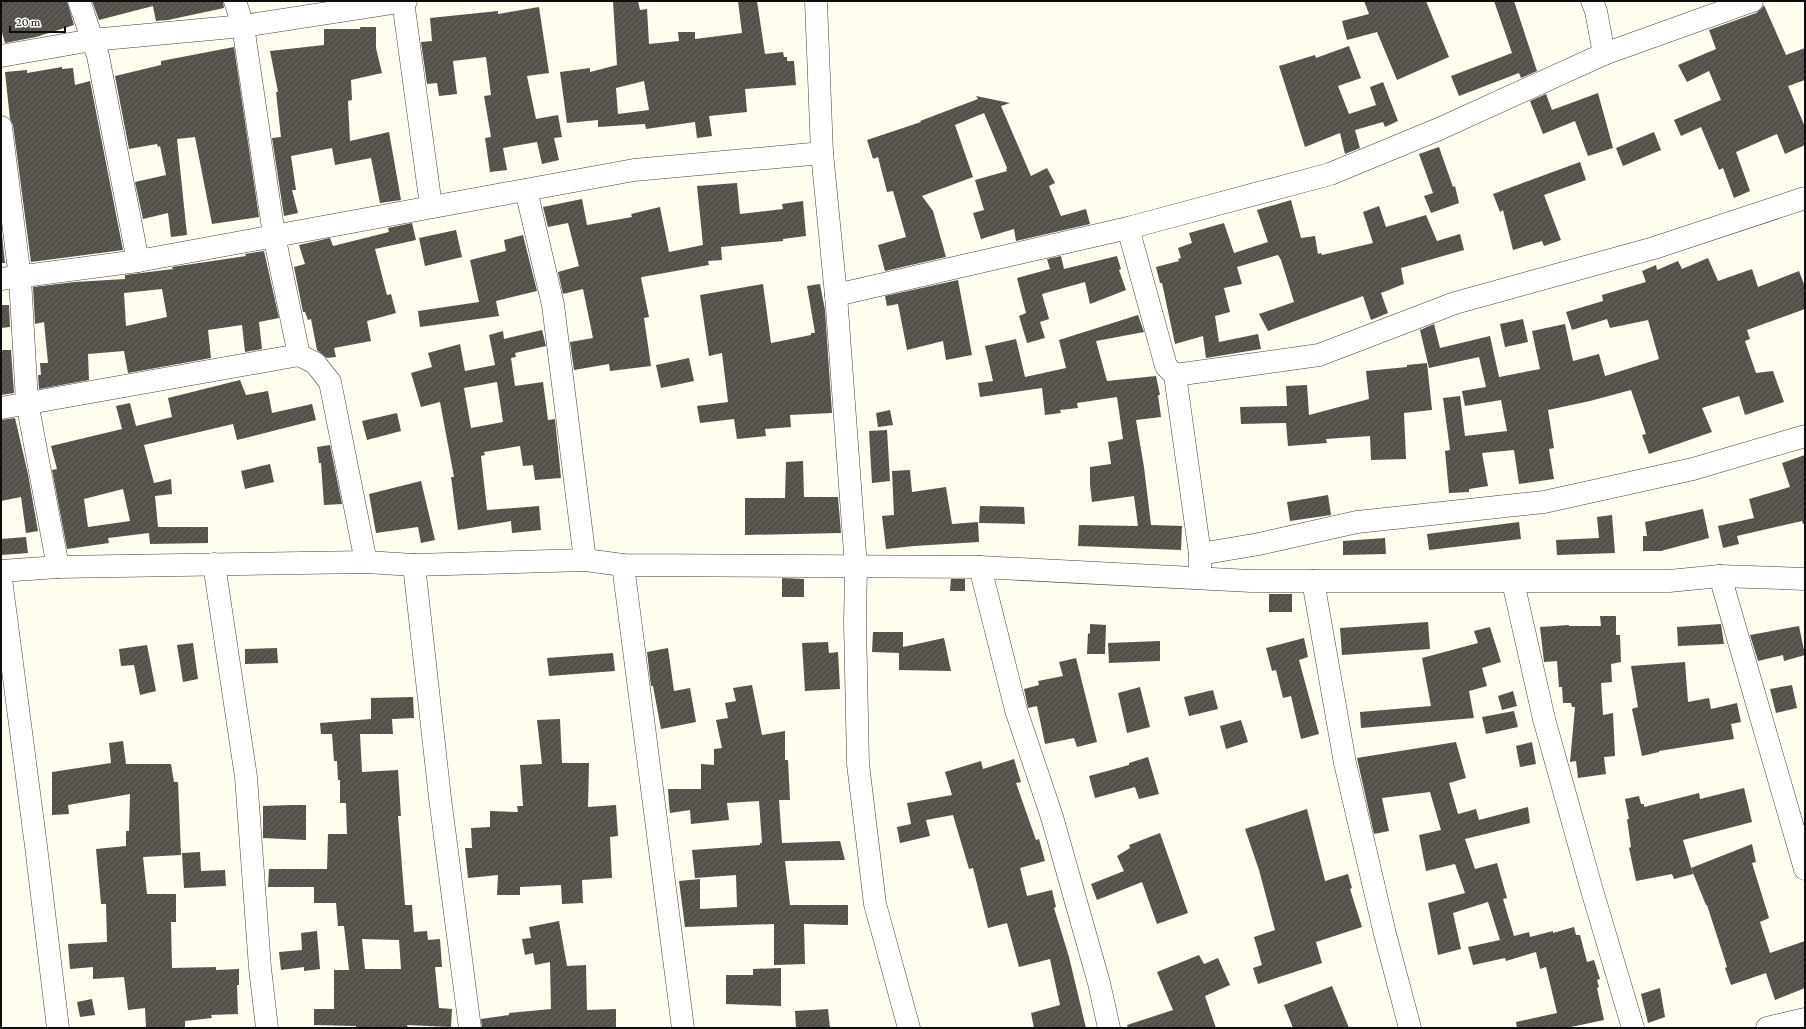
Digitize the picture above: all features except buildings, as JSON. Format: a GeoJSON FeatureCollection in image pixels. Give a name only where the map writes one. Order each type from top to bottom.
{"type":"FeatureCollection","features":[{"type":"Feature","properties":{"kind":"street"},"geometry":{"type":"LineString","coordinates":[[79,1],[98,56],[138,261]]}},
{"type":"Feature","properties":{"kind":"street"},"geometry":{"type":"LineString","coordinates":[[235,1],[243,26],[274,235],[299,354]]}},
{"type":"Feature","properties":{"kind":"street"},"geometry":{"type":"LineString","coordinates":[[403,1],[431,206]]}},
{"type":"Feature","properties":{"kind":"street"},"geometry":{"type":"LineString","coordinates":[[1,56],[92,40],[243,26],[406,1]]}},
{"type":"Feature","properties":{"kind":"street"},"geometry":{"type":"LineString","coordinates":[[816,1],[822,153],[836,295],[856,567],[855,623],[858,764],[875,904],[909,1028]]}},
{"type":"Feature","properties":{"kind":"street"},"geometry":{"type":"LineString","coordinates":[[1592,1],[1596,11],[1604,54]]}},
{"type":"Feature","properties":{"kind":"street"},"geometry":{"type":"LineString","coordinates":[[836,295],[1128,228],[1330,174],[1439,129],[1604,54],[1752,1]]}},
{"type":"Feature","properties":{"kind":"street"},"geometry":{"type":"LineString","coordinates":[[1,126],[10,278],[27,402],[58,567]]}},
{"type":"Feature","properties":{"kind":"street"},"geometry":{"type":"LineString","coordinates":[[10,278],[138,261],[431,206],[634,170],[822,153]]}},
{"type":"Feature","properties":{"kind":"street"},"geometry":{"type":"LineString","coordinates":[[526,190],[553,305],[585,560]]}},
{"type":"Feature","properties":{"kind":"street"},"geometry":{"type":"LineString","coordinates":[[1175,375],[1319,355],[1455,303],[1654,248],[1805,198]]}},
{"type":"Feature","properties":{"kind":"street"},"geometry":{"type":"LineString","coordinates":[[1128,228],[1166,366],[1175,375],[1200,554],[1199,577]]}},
{"type":"Feature","properties":{"kind":"street"},"geometry":{"type":"LineString","coordinates":[[1,408],[27,402],[299,354],[315,364],[330,382],[366,562]]}},
{"type":"Feature","properties":{"kind":"street"},"geometry":{"type":"LineString","coordinates":[[1200,554],[1259,544],[1357,522],[1544,502],[1693,469],[1805,436]]}},
{"type":"Feature","properties":{"kind":"street"},"geometry":{"type":"LineString","coordinates":[[1,571],[58,567],[214,564],[366,562],[414,565],[585,560],[623,565],[980,567],[1313,582],[1513,582],[1539,580],[1669,581],[1720,576],[1805,579]]}},
{"type":"Feature","properties":{"kind":"street"},"geometry":{"type":"LineString","coordinates":[[214,564],[246,777],[260,968],[266,1028]]}},
{"type":"Feature","properties":{"kind":"street"},"geometry":{"type":"LineString","coordinates":[[414,565],[440,798],[470,1028]]}},
{"type":"Feature","properties":{"kind":"street"},"geometry":{"type":"LineString","coordinates":[[623,565],[683,1028]]}},
{"type":"Feature","properties":{"kind":"street"},"geometry":{"type":"LineString","coordinates":[[980,567],[1016,710],[1052,817],[1099,983],[1110,1028]]}},
{"type":"Feature","properties":{"kind":"street"},"geometry":{"type":"LineString","coordinates":[[1720,576],[1805,869]]}},
{"type":"Feature","properties":{"kind":"street"},"geometry":{"type":"LineString","coordinates":[[1,580],[58,1028]]}},
{"type":"Feature","properties":{"kind":"street"},"geometry":{"type":"LineString","coordinates":[[1313,582],[1345,763],[1385,934],[1410,1028]]}},
{"type":"Feature","properties":{"kind":"street"},"geometry":{"type":"LineString","coordinates":[[1513,582],[1544,720],[1591,887],[1633,1028]]}},
{"type":"Feature","properties":{"kind":"street"},"geometry":{"type":"LineString","coordinates":[[1767,1028],[1805,1019]]}}]}
